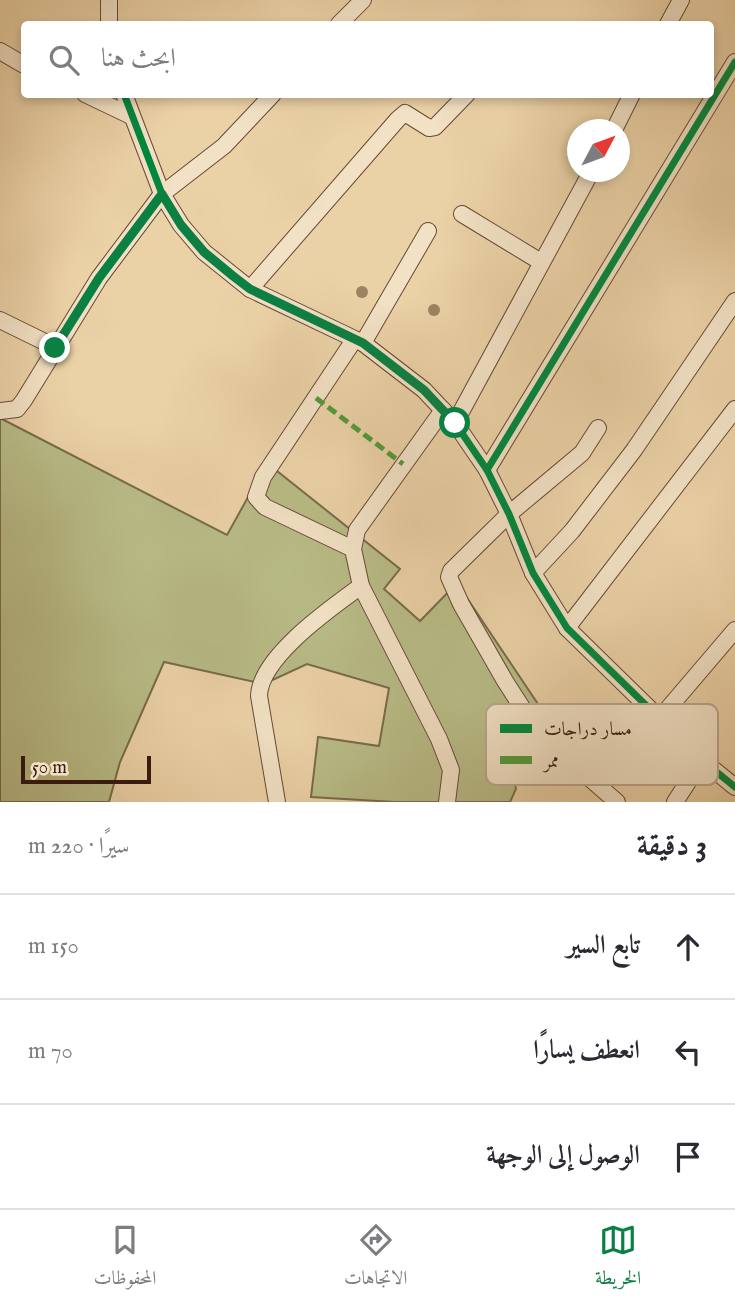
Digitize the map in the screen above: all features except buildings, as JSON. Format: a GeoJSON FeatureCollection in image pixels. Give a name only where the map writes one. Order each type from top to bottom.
{"type":"FeatureCollection","features":[{"type":"Feature","properties":{"kind":"street"},"geometry":{"type":"LineString","coordinates":[[109,0],[109,21]]}},
{"type":"Feature","properties":{"kind":"street"},"geometry":{"type":"LineString","coordinates":[[342,21],[363,0]]}},
{"type":"Feature","properties":{"kind":"street"},"geometry":{"type":"LineString","coordinates":[[670,21],[681,0]]}},
{"type":"Feature","properties":{"kind":"street"},"geometry":{"type":"LineString","coordinates":[[0,51],[21,63]]}},
{"type":"Feature","properties":{"kind":"street"},"geometry":{"type":"LineString","coordinates":[[714,97],[735,62]]}},
{"type":"Feature","properties":{"kind":"street"},"geometry":{"type":"LineString","coordinates":[[93,98],[131,116]]}},
{"type":"Feature","properties":{"kind":"street"},"geometry":{"type":"LineString","coordinates":[[125,98],[162,194],[181,225],[204,252],[250,289],[359,342],[424,390],[455,423],[487,470],[509,514],[533,573],[567,628],[646,704]]}},
{"type":"Feature","properties":{"kind":"street"},"geometry":{"type":"LineString","coordinates":[[0,411],[17,409],[99,278],[162,194],[223,146],[269,98]]}},
{"type":"Feature","properties":{"kind":"street"},"geometry":{"type":"LineString","coordinates":[[250,289],[398,119],[405,113],[429,128],[435,127],[463,98]]}},
{"type":"Feature","properties":{"kind":"street"},"geometry":{"type":"LineString","coordinates":[[620,119],[630,98]]}},
{"type":"Feature","properties":{"kind":"street"},"geometry":{"type":"LineString","coordinates":[[487,470],[713,98]]}},
{"type":"Feature","properties":{"kind":"street"},"geometry":{"type":"LineString","coordinates":[[455,423],[585,182]]}},
{"type":"Feature","properties":{"kind":"street"},"geometry":{"type":"LineString","coordinates":[[462,214],[541,262]]}},
{"type":"Feature","properties":{"kind":"street"},"geometry":{"type":"LineString","coordinates":[[353,549],[265,507],[256,497],[263,477],[359,342],[428,231]]}},
{"type":"Feature","properties":{"kind":"street"},"geometry":{"type":"LineString","coordinates":[[533,573],[572,531],[634,450],[735,301]]}},
{"type":"Feature","properties":{"kind":"street"},"geometry":{"type":"LineString","coordinates":[[0,320],[55,348]]}},
{"type":"Feature","properties":{"kind":"street"},"geometry":{"type":"LineString","coordinates":[[567,628],[735,409]]}},
{"type":"Feature","properties":{"kind":"street"},"geometry":{"type":"LineString","coordinates":[[443,410],[358,530],[353,549],[361,586],[439,739],[451,770],[447,802]]}},
{"type":"Feature","properties":{"kind":"street"},"geometry":{"type":"LineString","coordinates":[[519,704],[461,604],[450,581],[451,571],[509,514],[582,453],[598,428]]}},
{"type":"Feature","properties":{"kind":"street"},"geometry":{"type":"LineString","coordinates":[[276,802],[259,696],[262,679],[304,628],[361,586]]}},
{"type":"Feature","properties":{"kind":"street"},"geometry":{"type":"LineString","coordinates":[[672,704],[735,630]]}},
{"type":"Feature","properties":{"kind":"street"},"geometry":{"type":"LineString","coordinates":[[718,773],[735,787]]}},
{"type":"Feature","properties":{"kind":"street"},"geometry":{"type":"LineString","coordinates":[[598,785],[617,802]]}},
{"type":"Feature","properties":{"kind":"street"},"geometry":{"type":"LineString","coordinates":[[675,802],[686,785]]}},
{"type":"Feature","properties":{"kind":"green space"},"geometry":{"type":"Polygon","coordinates":[[[0,418],[227,535],[267,463],[400,569],[384,589],[420,621],[457,583],[538,704],[486,704],[486,785],[515,785],[510,802],[395,802],[311,797],[318,737],[379,746],[389,688],[307,664],[264,684],[164,662],[120,762],[109,802],[0,802],[0,418]]]}},
{"type":"Feature","properties":{"kind":"marked path"},"geometry":{"type":"LineString","coordinates":[[316,398],[403,464]]}},
{"type":"Feature","properties":{"kind":"cycle path"},"geometry":{"type":"LineString","coordinates":[[714,97],[735,62]]}},
{"type":"Feature","properties":{"kind":"cycle path"},"geometry":{"type":"LineString","coordinates":[[126,98],[162,194],[181,225],[204,252],[250,289],[363,343],[424,390],[455,423],[487,470],[509,514],[533,573],[567,628],[645,704]]}},
{"type":"Feature","properties":{"kind":"cycle path"},"geometry":{"type":"LineString","coordinates":[[487,470],[713,98]]}},
{"type":"Feature","properties":{"kind":"cycle path"},"geometry":{"type":"LineString","coordinates":[[718,773],[735,787]]}},
{"type":"Feature","properties":{"kind":"route"},"geometry":{"type":"LineString","coordinates":[[55,348],[99,278],[162,194],[181,225],[204,252],[233,276],[250,289],[363,343],[424,390],[455,423]]}}]}
